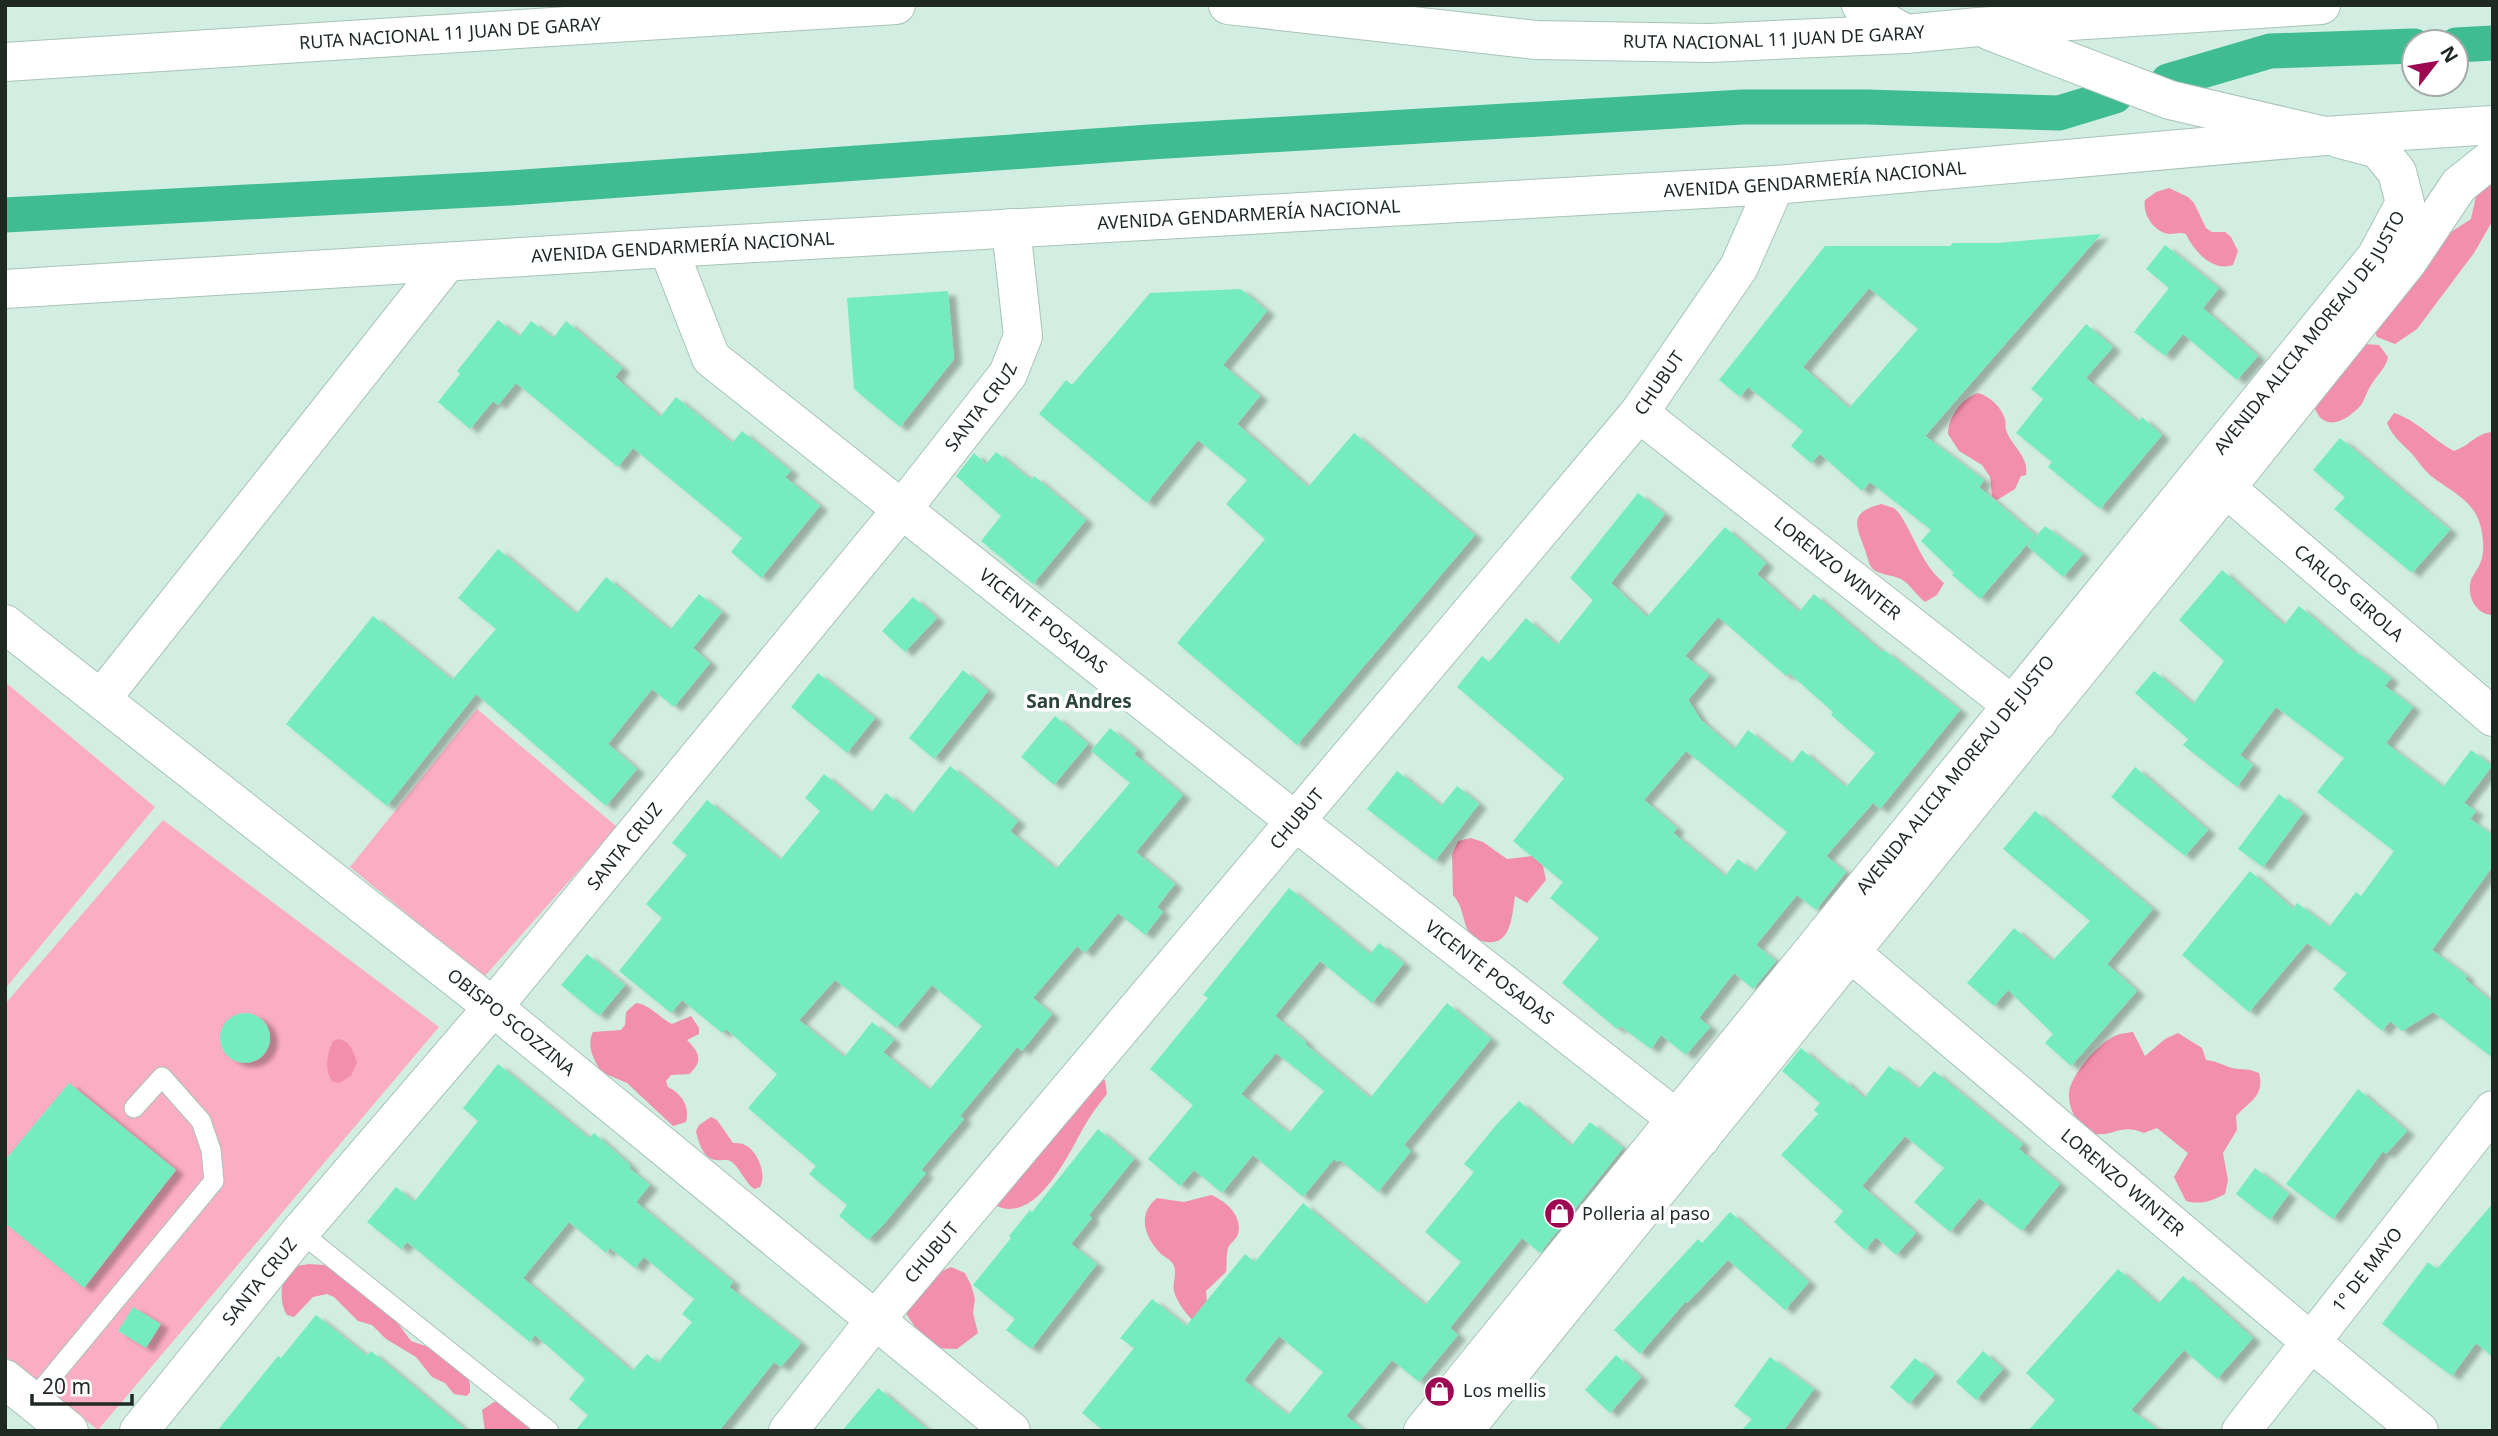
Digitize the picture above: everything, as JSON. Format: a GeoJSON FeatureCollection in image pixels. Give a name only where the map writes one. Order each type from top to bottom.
{"type":"FeatureCollection","features":[{"type":"Feature","properties":{"kind":"main road","name":"RUTA NACIONAL 11 JUAN DE GARAY"},"geometry":{"type":"LineString","coordinates":[[5,62],[896,5]]}},
{"type":"Feature","properties":{"kind":"main road","name":"RUTA NACIONAL 11 JUAN DE GARAY"},"geometry":{"type":"LineString","coordinates":[[1228,5],[1536,40],[1709,43],[1906,34],[2321,5]]}},
{"type":"Feature","properties":{"kind":"main road"},"geometry":{"type":"LineString","coordinates":[[1861,5],[1867,12],[1906,34]]}},
{"type":"Feature","properties":{"kind":"main road"},"geometry":{"type":"LineString","coordinates":[[1978,27],[2170,100],[2325,135]]}},
{"type":"Feature","properties":{"kind":"main road","name":"AVENIDA GENDARMERÍA NACIONAL"},"geometry":{"type":"LineString","coordinates":[[5,289],[1775,185],[2325,135],[2493,125]]}},
{"type":"Feature","properties":{"kind":"main road","name":"AVENIDA ALICIA MOREAU DE JUSTO"},"geometry":{"type":"LineString","coordinates":[[2214,480],[2376,257],[2405,203],[2397,172],[2378,149],[2325,135]]}},
{"type":"Feature","properties":{"kind":"main road","name":"AVENIDA ALICIA MOREAU DE JUSTO"},"geometry":{"type":"LineString","coordinates":[[1423,1431],[1471,1418],[1688,1129],[1838,943],[2214,480],[2408,261],[2459,185],[2493,158]]}},
{"type":"Feature","properties":{"kind":"main road","name":"CHUBUT"},"geometry":{"type":"LineString","coordinates":[[788,1431],[876,1319],[1639,413],[1739,267],[1775,185]]}},
{"type":"Feature","properties":{"kind":"main road","name":"SANTA CRUZ"},"geometry":{"type":"LineString","coordinates":[[139,1431],[300,1232],[493,1007],[903,508],[1008,374],[1023,336],[1011,228]]}},
{"type":"Feature","properties":{"kind":"main road","name":"VICENTE POSADAS"},"geometry":{"type":"LineString","coordinates":[[668,248],[711,358],[1688,1129]]}},
{"type":"Feature","properties":{"kind":"main road"},"geometry":{"type":"LineString","coordinates":[[101,699],[447,261]]}},
{"type":"Feature","properties":{"kind":"main road","name":"LORENZO WINTER"},"geometry":{"type":"LineString","coordinates":[[1639,413],[2025,714]]}},
{"type":"Feature","properties":{"kind":"main road","name":"CARLOS GIROLA"},"geometry":{"type":"LineString","coordinates":[[2214,480],[2493,718]]}},
{"type":"Feature","properties":{"kind":"main road","name":"OBISPO SCOZZINA"},"geometry":{"type":"LineString","coordinates":[[5,624],[493,1007],[1011,1431]]}},
{"type":"Feature","properties":{"kind":"main road","name":"LORENZO WINTER"},"geometry":{"type":"LineString","coordinates":[[1838,943],[2419,1431]]}},
{"type":"Feature","properties":{"kind":"main road","name":"1° DE MAYO"},"geometry":{"type":"LineString","coordinates":[[2241,1431],[2493,1110]]}},
{"type":"Feature","properties":{"kind":"main road"},"geometry":{"type":"LineString","coordinates":[[18,1390],[69,1431]]}},
{"type":"Feature","properties":{"kind":"lane"},"geometry":{"type":"LineString","coordinates":[[18,1390],[214,1181],[211,1150],[201,1121],[162,1077],[134,1108]]}},
{"type":"Feature","properties":{"kind":"lane"},"geometry":{"type":"LineString","coordinates":[[300,1232],[549,1431]]}},
{"type":"Feature","properties":{"kind":"shaded area"},"geometry":{"type":"Polygon","coordinates":[[[2493,181],[2493,220],[2474,253],[2417,329],[2395,344],[2377,337],[2374,330],[2448,234],[2471,219],[2478,187],[2493,181]]]}},
{"type":"Feature","properties":{"kind":"shaded area"},"geometry":{"type":"Polygon","coordinates":[[[2169,188],[2194,203],[2206,228],[2212,232],[2225,232],[2231,237],[2238,251],[2233,265],[2218,266],[2211,263],[2199,253],[2186,234],[2164,233],[2154,226],[2145,211],[2145,200],[2156,192],[2169,188]]]}},
{"type":"Feature","properties":{"kind":"shaded area"},"geometry":{"type":"Polygon","coordinates":[[[2365,344],[2379,345],[2388,357],[2385,365],[2355,411],[2336,422],[2323,420],[2314,406],[2365,344]]]}},
{"type":"Feature","properties":{"kind":"shaded area"},"geometry":{"type":"Polygon","coordinates":[[[1978,393],[1991,399],[2001,410],[2006,430],[2025,462],[2026,475],[2021,476],[2015,489],[1997,500],[1992,496],[1990,477],[1982,465],[1959,451],[1948,434],[1950,421],[1957,409],[1978,393]]]}},
{"type":"Feature","properties":{"kind":"shaded area"},"geometry":{"type":"Polygon","coordinates":[[[2394,413],[2410,420],[2454,451],[2482,435],[2493,432],[2493,615],[2477,608],[2470,592],[2471,580],[2483,552],[2482,533],[2477,516],[2460,496],[2428,474],[2395,437],[2387,423],[2394,413]]]}},
{"type":"Feature","properties":{"kind":"shaded area"},"geometry":{"type":"Polygon","coordinates":[[[1881,504],[1894,508],[1899,513],[1924,559],[1944,583],[1937,595],[1925,602],[1904,581],[1877,572],[1869,563],[1857,521],[1863,511],[1881,504]]]}},
{"type":"Feature","properties":{"kind":"shaded area"},"geometry":{"type":"Polygon","coordinates":[[[5,682],[155,807],[5,989],[5,682]]]}},
{"type":"Feature","properties":{"kind":"shaded area"},"geometry":{"type":"Polygon","coordinates":[[[477,709],[617,827],[484,977],[350,867],[477,709]]]}},
{"type":"Feature","properties":{"kind":"shaded area"},"geometry":{"type":"Polygon","coordinates":[[[163,820],[439,1027],[98,1430],[5,1356],[5,1004],[163,820]]]}},
{"type":"Feature","properties":{"kind":"shaded area"},"geometry":{"type":"Polygon","coordinates":[[[1471,838],[1483,842],[1507,859],[1533,856],[1543,866],[1546,880],[1527,903],[1515,896],[1506,934],[1495,942],[1481,941],[1470,933],[1459,903],[1453,895],[1452,854],[1458,841],[1471,838]]]}},
{"type":"Feature","properties":{"kind":"shaded area"},"geometry":{"type":"Polygon","coordinates":[[[636,1003],[646,1006],[672,1024],[691,1016],[699,1028],[699,1034],[687,1040],[697,1053],[697,1065],[689,1074],[671,1075],[666,1081],[668,1087],[684,1101],[686,1122],[673,1126],[627,1083],[601,1072],[594,1058],[590,1043],[593,1032],[621,1030],[625,1025],[626,1012],[636,1003]]]}},
{"type":"Feature","properties":{"kind":"shaded area"},"geometry":{"type":"Polygon","coordinates":[[[2133,1032],[2145,1056],[2165,1039],[2178,1033],[2202,1048],[2206,1060],[2259,1073],[2258,1093],[2236,1116],[2237,1130],[2223,1153],[2228,1180],[2225,1194],[2206,1202],[2186,1201],[2174,1177],[2188,1153],[2157,1128],[2144,1133],[2127,1129],[2100,1134],[2081,1130],[2069,1098],[2075,1077],[2102,1044],[2117,1035],[2133,1032]]]}},
{"type":"Feature","properties":{"kind":"shaded area"},"geometry":{"type":"Polygon","coordinates":[[[339,1039],[349,1045],[357,1062],[351,1076],[339,1083],[332,1081],[327,1066],[333,1041],[339,1039]]]}},
{"type":"Feature","properties":{"kind":"shaded area"},"geometry":{"type":"Polygon","coordinates":[[[1092,1079],[1105,1080],[1107,1094],[1049,1184],[1023,1206],[1008,1209],[993,1204],[1092,1079]]]}},
{"type":"Feature","properties":{"kind":"shaded area"},"geometry":{"type":"Polygon","coordinates":[[[711,1117],[717,1120],[733,1143],[745,1145],[754,1152],[762,1170],[760,1187],[754,1189],[731,1161],[712,1159],[705,1154],[696,1131],[699,1125],[711,1117]]]}},
{"type":"Feature","properties":{"kind":"shaded area"},"geometry":{"type":"Polygon","coordinates":[[[1211,1195],[1232,1210],[1239,1227],[1237,1236],[1228,1248],[1226,1272],[1206,1291],[1207,1304],[1195,1323],[1177,1300],[1174,1291],[1174,1267],[1150,1240],[1145,1218],[1157,1198],[1184,1202],[1211,1195]]]}},
{"type":"Feature","properties":{"kind":"shaded area"},"geometry":{"type":"Polygon","coordinates":[[[324,1265],[337,1270],[394,1318],[411,1341],[431,1348],[466,1374],[470,1384],[467,1396],[454,1394],[445,1383],[432,1377],[416,1357],[386,1339],[372,1325],[358,1321],[334,1297],[327,1294],[313,1297],[294,1317],[287,1315],[282,1297],[285,1277],[295,1267],[324,1265]]]}},
{"type":"Feature","properties":{"kind":"shaded area"},"geometry":{"type":"Polygon","coordinates":[[[951,1267],[965,1273],[971,1285],[978,1333],[957,1349],[929,1348],[905,1312],[926,1278],[951,1267]]]}},
{"type":"Feature","properties":{"kind":"shaded area"},"geometry":{"type":"Polygon","coordinates":[[[494,1402],[500,1402],[533,1431],[485,1431],[482,1410],[494,1402]]]}},
{"type":"Feature","properties":{"kind":"building"},"geometry":{"type":"Polygon","coordinates":[[[2101,234],[1925,436],[1984,480],[1979,487],[2035,535],[1980,599],[1952,575],[1954,573],[1921,541],[1931,530],[1870,482],[1862,491],[1820,454],[1811,463],[1791,446],[1803,431],[1748,387],[1740,397],[1719,380],[1825,246],[1950,246],[1953,243],[1998,243],[2101,234]],[[1869,288],[1803,367],[1849,408],[1918,329],[1869,288]]]}},
{"type":"Feature","properties":{"kind":"building"},"geometry":{"type":"Polygon","coordinates":[[[2165,245],[2219,288],[2203,308],[2258,356],[2237,380],[2183,334],[2165,356],[2134,332],[2169,288],[2146,269],[2165,245]]]}},
{"type":"Feature","properties":{"kind":"building"},"geometry":{"type":"Polygon","coordinates":[[[1241,289],[1267,311],[1223,365],[1260,396],[1237,424],[1308,487],[1354,433],[1475,535],[1297,745],[1177,643],[1265,539],[1226,504],[1247,480],[1198,440],[1147,503],[1039,414],[1066,380],[1072,385],[1150,293],[1241,289]]]}},
{"type":"Feature","properties":{"kind":"building"},"geometry":{"type":"Polygon","coordinates":[[[948,291],[954,359],[900,427],[854,389],[847,298],[948,291]]]}},
{"type":"Feature","properties":{"kind":"building"},"geometry":{"type":"Polygon","coordinates":[[[498,320],[519,337],[531,321],[553,338],[566,321],[622,368],[615,377],[660,417],[676,397],[732,443],[742,431],[791,471],[785,477],[820,506],[761,578],[731,552],[742,538],[633,448],[618,467],[516,383],[498,405],[493,401],[470,429],[438,402],[460,374],[457,371],[498,320]]]}},
{"type":"Feature","properties":{"kind":"building"},"geometry":{"type":"Polygon","coordinates":[[[2086,324],[2113,347],[2086,378],[2138,422],[2142,417],[2162,435],[2100,509],[2048,467],[2052,462],[2016,433],[2043,399],[2031,389],[2086,324]]]}},
{"type":"Feature","properties":{"kind":"building"},"geometry":{"type":"Polygon","coordinates":[[[2340,438],[2450,530],[2412,573],[2334,509],[2345,497],[2313,470],[2340,438]]]}},
{"type":"Feature","properties":{"kind":"building"},"geometry":{"type":"Polygon","coordinates":[[[996,452],[1031,480],[1034,476],[1086,520],[1033,584],[981,541],[1001,516],[956,476],[974,453],[986,464],[996,452]]]}},
{"type":"Feature","properties":{"kind":"building"},"geometry":{"type":"Polygon","coordinates":[[[1638,493],[1665,514],[1611,583],[1647,617],[1725,527],[1766,563],[1757,574],[1799,612],[1814,594],[1882,652],[1884,650],[1960,710],[1880,809],[1873,803],[1826,856],[1846,872],[1816,910],[1797,895],[1756,945],[1776,961],[1753,989],[1734,973],[1699,1018],[1710,1027],[1686,1055],[1661,1035],[1651,1049],[1620,1026],[1617,1029],[1562,983],[1599,938],[1550,898],[1563,882],[1513,841],[1564,778],[1457,687],[1482,656],[1489,662],[1526,618],[1557,645],[1593,600],[1570,578],[1638,493]],[[1718,617],[1685,656],[1709,675],[1688,700],[1701,720],[1734,749],[1748,730],[1791,764],[1802,750],[1846,787],[1875,753],[1831,715],[1833,712],[1789,673],[1786,676],[1718,617]],[[1686,751],[1644,800],[1677,828],[1673,833],[1725,876],[1738,859],[1755,872],[1787,832],[1686,751]]]}},
{"type":"Feature","properties":{"kind":"building"},"geometry":{"type":"Polygon","coordinates":[[[2045,526],[2083,554],[2063,577],[2027,546],[2045,526]]]}},
{"type":"Feature","properties":{"kind":"building"},"geometry":{"type":"Polygon","coordinates":[[[498,549],[576,614],[606,577],[670,630],[699,594],[722,612],[693,648],[710,663],[674,707],[652,689],[608,744],[637,769],[606,806],[476,694],[387,806],[286,724],[373,616],[452,680],[496,629],[458,598],[498,549]]]}},
{"type":"Feature","properties":{"kind":"building"},"geometry":{"type":"Polygon","coordinates":[[[2222,570],[2284,625],[2299,606],[2355,653],[2391,678],[2385,686],[2413,707],[2386,743],[2443,787],[2471,750],[2492,766],[2464,803],[2476,811],[2470,819],[2493,835],[2493,866],[2432,950],[2467,976],[2465,979],[2493,1003],[2493,1058],[2433,1012],[2402,1031],[2390,1021],[2382,1031],[2333,989],[2347,973],[2307,943],[2249,1012],[2182,955],[2250,871],[2293,909],[2297,903],[2329,927],[2356,892],[2361,896],[2394,851],[2317,792],[2344,758],[2276,707],[2240,755],[2253,765],[2237,787],[2183,745],[2188,739],[2135,693],[2154,671],[2193,704],[2224,661],[2179,620],[2222,570]]]}},
{"type":"Feature","properties":{"kind":"building"},"geometry":{"type":"Polygon","coordinates":[[[913,597],[937,618],[905,652],[882,631],[913,597]]]}},
{"type":"Feature","properties":{"kind":"building"},"geometry":{"type":"Polygon","coordinates":[[[963,670],[988,691],[934,759],[909,738],[963,670]]]}},
{"type":"Feature","properties":{"kind":"building"},"geometry":{"type":"Polygon","coordinates":[[[818,673],[875,718],[847,753],[791,707],[818,673]]]}},
{"type":"Feature","properties":{"kind":"building"},"geometry":{"type":"Polygon","coordinates":[[[1055,716],[1088,744],[1054,785],[1021,757],[1055,716]]]}},
{"type":"Feature","properties":{"kind":"building"},"geometry":{"type":"Polygon","coordinates":[[[1110,728],[1137,750],[1134,754],[1183,795],[1136,852],[1175,884],[1157,907],[1163,912],[1145,935],[1118,913],[1085,953],[1077,946],[1033,998],[1052,1014],[1022,1051],[1017,1047],[960,1116],[964,1119],[921,1170],[926,1173],[868,1240],[839,1216],[847,1205],[809,1174],[816,1166],[748,1108],[777,1074],[726,1029],[722,1033],[682,1000],[671,1013],[619,971],[662,918],[646,904],[687,855],[672,843],[707,800],[780,860],[820,811],[805,798],[824,774],[871,813],[886,793],[912,814],[950,766],[1018,821],[1010,831],[1056,869],[1130,783],[1091,751],[1110,728]],[[835,980],[799,1020],[844,1057],[872,1022],[894,1040],[883,1052],[929,1090],[982,1026],[932,985],[896,1028],[835,980]]]}},
{"type":"Feature","properties":{"kind":"building"},"geometry":{"type":"Polygon","coordinates":[[[2135,767],[2208,830],[2185,856],[2111,797],[2135,767]]]}},
{"type":"Feature","properties":{"kind":"building"},"geometry":{"type":"Polygon","coordinates":[[[1397,771],[1441,806],[1457,786],[1479,804],[1435,861],[1367,809],[1397,771]]]}},
{"type":"Feature","properties":{"kind":"building"},"geometry":{"type":"Polygon","coordinates":[[[2279,794],[2303,813],[2263,867],[2238,849],[2279,794]]]}},
{"type":"Feature","properties":{"kind":"building"},"geometry":{"type":"Polygon","coordinates":[[[2035,811],[2153,909],[2107,964],[2137,991],[2071,1066],[2045,1043],[2053,1034],[2008,990],[1994,1006],[1967,983],[2014,928],[2052,961],[2090,921],[2003,849],[2035,811]]]}},
{"type":"Feature","properties":{"kind":"building"},"geometry":{"type":"Polygon","coordinates":[[[1289,888],[1370,954],[1379,943],[1404,963],[1372,1003],[1320,961],[1275,1016],[1370,1098],[1447,1003],[1491,1039],[1404,1145],[1411,1151],[1378,1192],[1340,1160],[1338,1162],[1334,1159],[1303,1197],[1253,1155],[1222,1193],[1194,1170],[1180,1186],[1148,1159],[1193,1105],[1150,1069],[1208,998],[1203,995],[1289,888]],[[1276,1053],[1241,1094],[1289,1133],[1324,1091],[1276,1053]]]}},
{"type":"Feature","properties":{"kind":"building"},"geometry":{"type":"Polygon","coordinates":[[[587,954],[625,985],[599,1016],[561,985],[587,954]]]}},
{"type":"Feature","properties":{"kind":"building"},"geometry":{"type":"Polygon","coordinates":[[[245,1013],[263,1020],[270,1038],[263,1056],[245,1063],[227,1056],[220,1038],[227,1020],[245,1013]]]}},
{"type":"Feature","properties":{"kind":"building"},"geometry":{"type":"Polygon","coordinates":[[[1801,1048],[1864,1098],[1889,1066],[1918,1089],[1934,1071],[2023,1144],[2019,1149],[2060,1184],[2022,1231],[1979,1198],[1950,1232],[1914,1202],[1944,1168],[1905,1136],[1862,1186],[1916,1233],[1896,1255],[1876,1237],[1865,1250],[1834,1222],[1843,1211],[1781,1155],[1818,1114],[1814,1110],[1820,1103],[1782,1071],[1801,1048]]]}},
{"type":"Feature","properties":{"kind":"building"},"geometry":{"type":"Polygon","coordinates":[[[498,1064],[589,1138],[594,1133],[631,1166],[629,1168],[650,1185],[636,1202],[733,1282],[729,1287],[801,1343],[781,1367],[774,1362],[719,1431],[575,1431],[588,1415],[569,1399],[585,1379],[535,1335],[530,1342],[407,1242],[401,1249],[367,1222],[396,1187],[414,1202],[478,1121],[463,1108],[498,1064]],[[569,1222],[523,1278],[632,1371],[647,1354],[658,1363],[692,1322],[682,1314],[694,1299],[644,1257],[635,1268],[610,1248],[606,1253],[569,1222]]]}},
{"type":"Feature","properties":{"kind":"building"},"geometry":{"type":"Polygon","coordinates":[[[69,1083],[176,1170],[84,1288],[5,1223],[5,1160],[69,1083]]]}},
{"type":"Feature","properties":{"kind":"building"},"geometry":{"type":"Polygon","coordinates":[[[2358,1089],[2407,1131],[2386,1154],[2383,1151],[2333,1219],[2286,1184],[2358,1089]]]}},
{"type":"Feature","properties":{"kind":"building"},"geometry":{"type":"Polygon","coordinates":[[[1519,1101],[1571,1146],[1590,1122],[1623,1148],[1540,1253],[1522,1238],[1450,1328],[1458,1335],[1419,1382],[1392,1360],[1346,1416],[1365,1431],[1104,1431],[1082,1413],[1134,1348],[1120,1338],[1152,1299],[1186,1326],[1245,1254],[1255,1262],[1303,1203],[1425,1305],[1461,1262],[1425,1232],[1474,1172],[1464,1164],[1519,1101]],[[1279,1336],[1244,1380],[1288,1415],[1323,1372],[1279,1336]]]}},
{"type":"Feature","properties":{"kind":"building"},"geometry":{"type":"Polygon","coordinates":[[[1098,1129],[1134,1159],[1089,1215],[1092,1218],[1071,1244],[1097,1264],[1031,1349],[1006,1330],[1015,1319],[973,1285],[1011,1238],[1009,1236],[1030,1210],[1032,1212],[1098,1129]]]}},
{"type":"Feature","properties":{"kind":"building"},"geometry":{"type":"Polygon","coordinates":[[[2255,1168],[2289,1194],[2270,1220],[2236,1194],[2255,1168]]]}},
{"type":"Feature","properties":{"kind":"building"},"geometry":{"type":"Polygon","coordinates":[[[2493,1203],[2493,1357],[2476,1343],[2452,1376],[2382,1324],[2428,1262],[2437,1269],[2493,1203]]]}},
{"type":"Feature","properties":{"kind":"building"},"geometry":{"type":"Polygon","coordinates":[[[1730,1212],[1809,1282],[1785,1310],[1728,1260],[1687,1303],[1686,1301],[1640,1354],[1614,1330],[1698,1239],[1702,1243],[1730,1212]]]}},
{"type":"Feature","properties":{"kind":"building"},"geometry":{"type":"Polygon","coordinates":[[[2118,1269],[2158,1304],[2183,1276],[2253,1338],[2217,1379],[2184,1350],[2131,1410],[2160,1431],[2028,1431],[2055,1400],[2026,1373],[2118,1269]]]}},
{"type":"Feature","properties":{"kind":"building"},"geometry":{"type":"Polygon","coordinates":[[[133,1307],[161,1324],[146,1348],[118,1331],[133,1307]]]}},
{"type":"Feature","properties":{"kind":"building"},"geometry":{"type":"Polygon","coordinates":[[[316,1315],[367,1356],[371,1351],[467,1431],[217,1431],[278,1356],[281,1358],[316,1315]]]}},
{"type":"Feature","properties":{"kind":"building"},"geometry":{"type":"Polygon","coordinates":[[[1983,1351],[2003,1369],[1976,1400],[1956,1382],[1983,1351]]]}},
{"type":"Feature","properties":{"kind":"building"},"geometry":{"type":"Polygon","coordinates":[[[1616,1355],[1641,1377],[1610,1413],[1585,1390],[1616,1355]]]}},
{"type":"Feature","properties":{"kind":"building"},"geometry":{"type":"Polygon","coordinates":[[[1770,1357],[1814,1389],[1783,1431],[1741,1431],[1752,1419],[1734,1406],[1770,1357]]]}},
{"type":"Feature","properties":{"kind":"building"},"geometry":{"type":"Polygon","coordinates":[[[1915,1358],[1935,1374],[1909,1404],[1890,1387],[1915,1358]]]}},
{"type":"Feature","properties":{"kind":"building"},"geometry":{"type":"Polygon","coordinates":[[[878,1388],[929,1431],[842,1431],[878,1388]]]}},
{"type":"Feature","properties":{"kind":"waterway"},"geometry":{"type":"LineString","coordinates":[[2470,44],[2493,43]]}},
{"type":"Feature","properties":{"kind":"waterway"},"geometry":{"type":"LineString","coordinates":[[2168,81],[2270,51],[2400,46]]}},
{"type":"Feature","properties":{"kind":"waterway"},"geometry":{"type":"LineString","coordinates":[[5,215],[510,188],[1150,142],[1743,107],[1867,107],[2059,113],[2115,96]]}},
{"type":"Feature","properties":{"kind":"place","name":"Polleria al paso"},"geometry":{"type":"Point","coordinates":[1559,1214]}},
{"type":"Feature","properties":{"kind":"place","name":"Los mellis"},"geometry":{"type":"Point","coordinates":[1440,1391]}},
{"type":"Feature","properties":{"kind":"district","name":"San Andres"},"geometry":{"type":"Point","coordinates":[1079,701]}}]}
